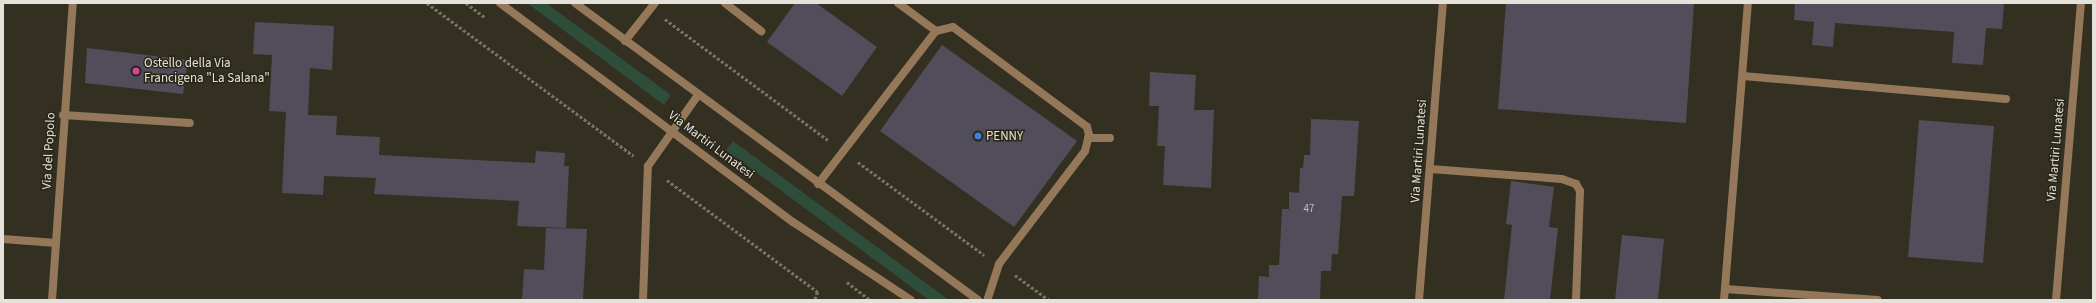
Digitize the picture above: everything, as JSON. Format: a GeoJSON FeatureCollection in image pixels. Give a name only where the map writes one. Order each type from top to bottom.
{"type":"FeatureCollection","features":[{"type":"Feature","properties":{"kind":"street","name":"Via del Popolo"},"geometry":{"type":"LineString","coordinates":[[52,300],[63,115],[73,3]]}},
{"type":"Feature","properties":{"kind":"street","name":"Via Martiri Lunatesi"},"geometry":{"type":"LineString","coordinates":[[500,3],[673,131],[792,222],[911,300]]}},
{"type":"Feature","properties":{"kind":"street"},"geometry":{"type":"LineString","coordinates":[[575,3],[818,184],[978,300]]}},
{"type":"Feature","properties":{"kind":"street"},"geometry":{"type":"LineString","coordinates":[[626,41],[655,3]]}},
{"type":"Feature","properties":{"kind":"street"},"geometry":{"type":"LineString","coordinates":[[725,3],[761,31]]}},
{"type":"Feature","properties":{"kind":"street"},"geometry":{"type":"LineString","coordinates":[[898,3],[936,31]]}},
{"type":"Feature","properties":{"kind":"street","name":"Via Martiri Lunatesi"},"geometry":{"type":"LineString","coordinates":[[1419,300],[1442,3]]}},
{"type":"Feature","properties":{"kind":"street"},"geometry":{"type":"LineString","coordinates":[[1724,300],[1748,3]]}},
{"type":"Feature","properties":{"kind":"street","name":"Via Martiri Lunatesi"},"geometry":{"type":"LineString","coordinates":[[2056,300],[2081,3]]}},
{"type":"Feature","properties":{"kind":"street"},"geometry":{"type":"LineString","coordinates":[[818,184],[936,31],[953,27],[1087,127],[1088,138],[1085,151],[999,264],[987,300]]}},
{"type":"Feature","properties":{"kind":"street"},"geometry":{"type":"LineString","coordinates":[[1742,76],[2006,99]]}},
{"type":"Feature","properties":{"kind":"street"},"geometry":{"type":"LineString","coordinates":[[643,300],[648,166],[698,95]]}},
{"type":"Feature","properties":{"kind":"street"},"geometry":{"type":"LineString","coordinates":[[63,115],[190,123]]}},
{"type":"Feature","properties":{"kind":"street"},"geometry":{"type":"LineString","coordinates":[[1088,138],[1110,138]]}},
{"type":"Feature","properties":{"kind":"street"},"geometry":{"type":"LineString","coordinates":[[1430,169],[1562,179],[1576,184],[1580,191],[1576,300]]}},
{"type":"Feature","properties":{"kind":"street"},"geometry":{"type":"LineString","coordinates":[[3,239],[56,243]]}},
{"type":"Feature","properties":{"kind":"street"},"geometry":{"type":"LineString","coordinates":[[1725,288],[1878,300]]}},
{"type":"Feature","properties":{"kind":"path"},"geometry":{"type":"LineString","coordinates":[[427,3],[818,292],[815,300]]}},
{"type":"Feature","properties":{"kind":"green space"},"geometry":{"type":"Polygon","coordinates":[[[527,3],[546,3],[671,95],[664,105],[527,3]]]}},
{"type":"Feature","properties":{"kind":"green space"},"geometry":{"type":"Polygon","coordinates":[[[733,141],[949,300],[929,300],[726,150],[733,141]]]}},
{"type":"Feature","properties":{"kind":"building"},"geometry":{"type":"Polygon","coordinates":[[[795,3],[816,3],[877,47],[842,96],[767,42],[795,3]]]}},
{"type":"Feature","properties":{"kind":"building"},"geometry":{"type":"Polygon","coordinates":[[[1506,3],[1694,3],[1686,123],[1498,109],[1506,3]]]}},
{"type":"Feature","properties":{"kind":"building"},"geometry":{"type":"Polygon","coordinates":[[[1795,3],[2004,3],[2002,29],[1986,28],[1983,65],[1952,63],[1954,32],[1835,23],[1833,47],[1812,45],[1814,22],[1794,20],[1795,3]]]}},
{"type":"Feature","properties":{"kind":"building"},"geometry":{"type":"Polygon","coordinates":[[[255,22],[334,26],[332,70],[310,68],[308,115],[337,116],[336,135],[380,137],[379,155],[535,163],[536,151],[565,153],[564,166],[569,166],[566,228],[517,226],[519,201],[374,194],[376,178],[324,176],[323,195],[282,193],[286,112],[269,111],[272,55],[253,54],[255,22]]]}},
{"type":"Feature","properties":{"kind":"building","name":"PENNY"},"geometry":{"type":"Polygon","coordinates":[[[942,45],[1077,141],[1014,227],[880,131],[942,45]]]}},
{"type":"Feature","properties":{"kind":"building"},"geometry":{"type":"Polygon","coordinates":[[[87,48],[188,60],[183,94],[85,83],[87,48]]]}},
{"type":"Feature","properties":{"kind":"building"},"geometry":{"type":"Polygon","coordinates":[[[1150,72],[1196,75],[1194,110],[1214,110],[1211,188],[1163,185],[1165,146],[1157,146],[1159,106],[1149,106],[1150,72]]]}},
{"type":"Feature","properties":{"kind":"building"},"geometry":{"type":"Polygon","coordinates":[[[1311,119],[1359,121],[1354,196],[1342,196],[1338,254],[1332,254],[1331,271],[1321,271],[1320,300],[1258,300],[1259,276],[1269,277],[1269,265],[1279,265],[1282,209],[1289,209],[1289,192],[1299,193],[1300,168],[1303,168],[1304,155],[1310,155],[1311,119]]]}},
{"type":"Feature","properties":{"kind":"building"},"geometry":{"type":"Polygon","coordinates":[[[1919,120],[1994,126],[1983,263],[1908,257],[1919,120]]]}},
{"type":"Feature","properties":{"kind":"building"},"geometry":{"type":"Polygon","coordinates":[[[1511,181],[1554,187],[1549,227],[1558,228],[1550,300],[1504,300],[1512,225],[1506,224],[1511,181]]]}},
{"type":"Feature","properties":{"kind":"building"},"geometry":{"type":"Polygon","coordinates":[[[546,228],[587,229],[583,300],[522,300],[524,269],[544,270],[546,228]]]}},
{"type":"Feature","properties":{"kind":"building"},"geometry":{"type":"Polygon","coordinates":[[[1622,235],[1664,239],[1658,300],[1615,300],[1622,235]]]}},
{"type":"Feature","properties":{"kind":"place","name":"Ostello della Via Francigena \"La Salana\""},"geometry":{"type":"Point","coordinates":[136,71]}},
{"type":"Feature","properties":{"kind":"place","name":"PENNY"},"geometry":{"type":"Point","coordinates":[978,136]}}]}
